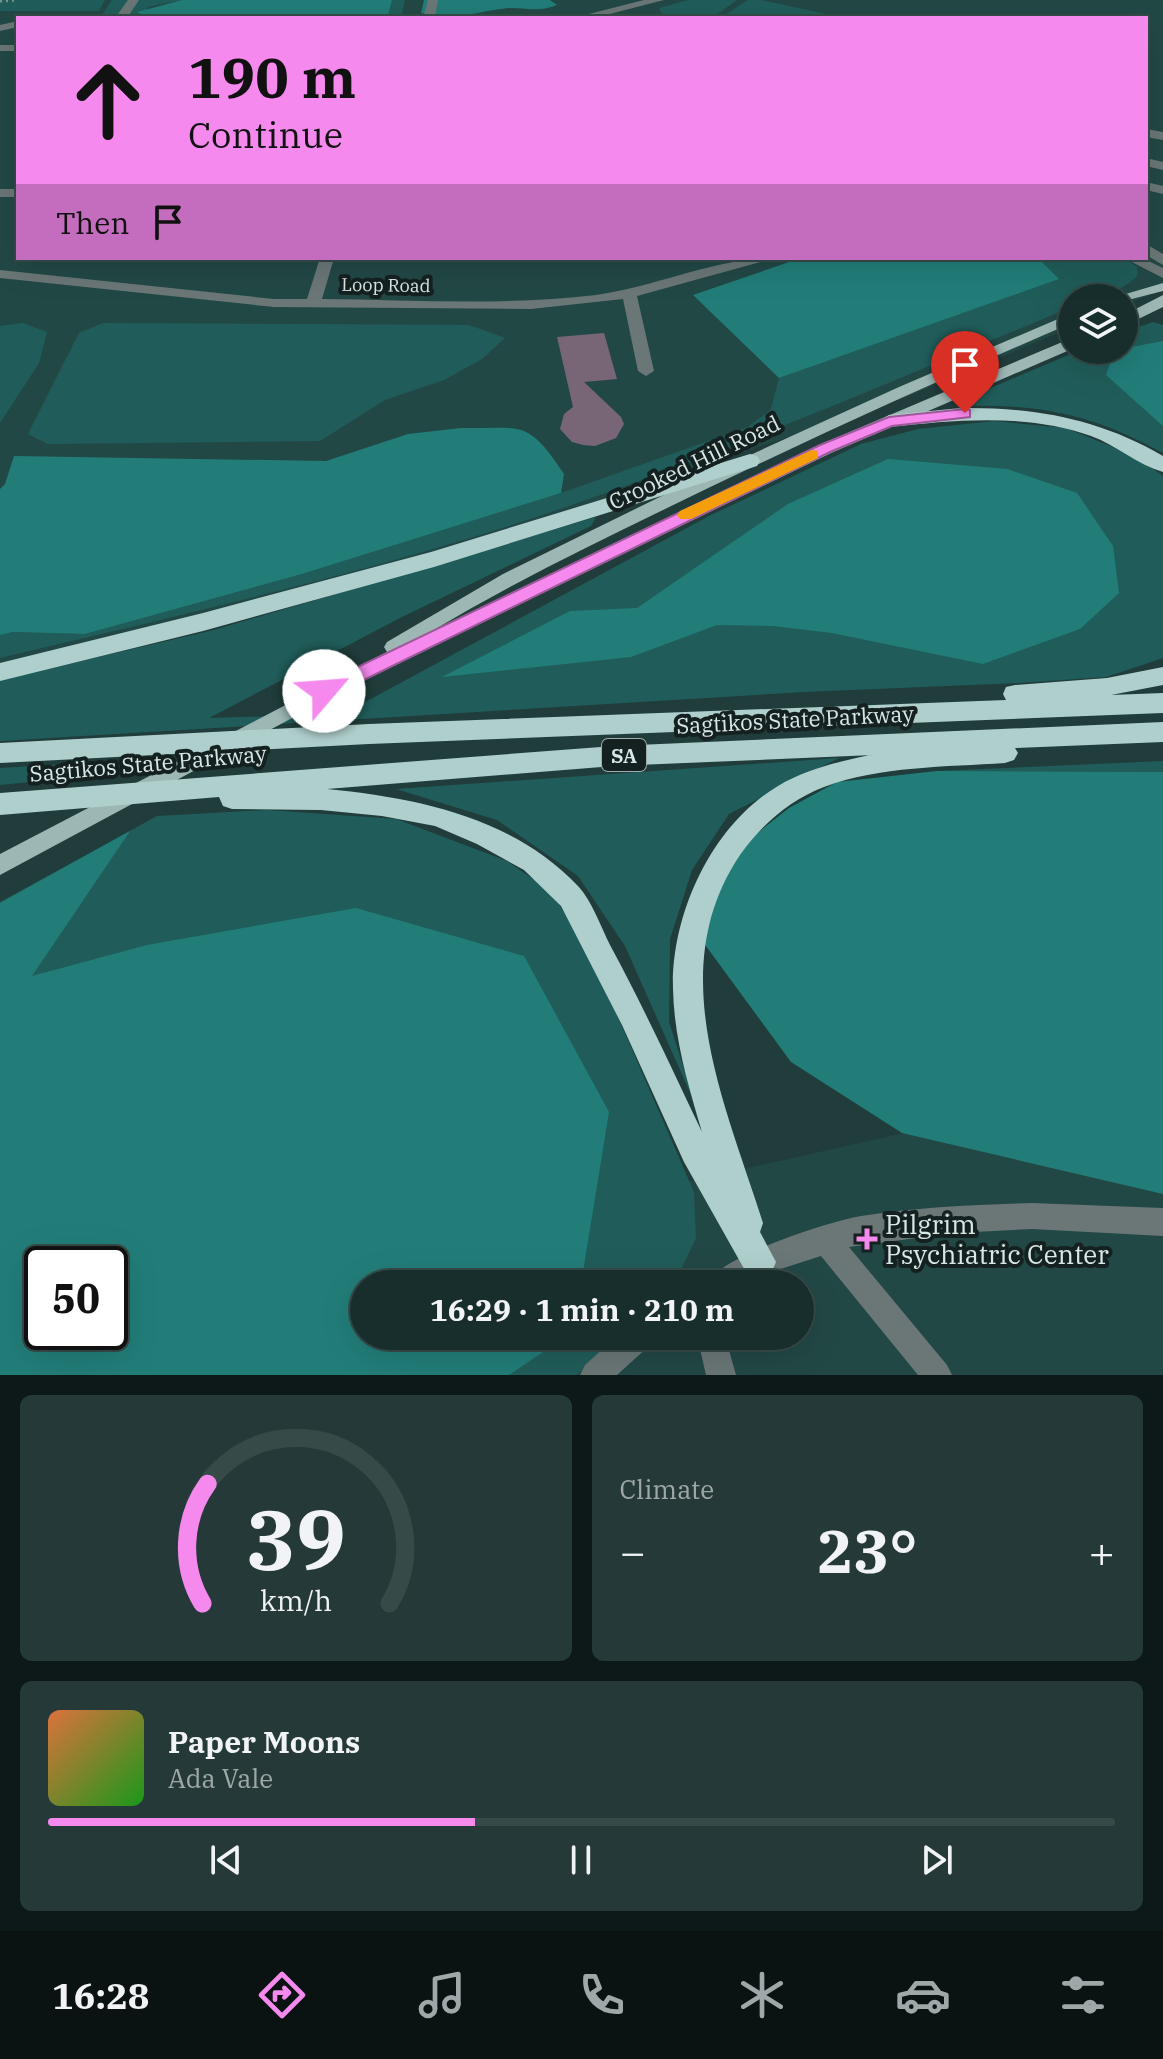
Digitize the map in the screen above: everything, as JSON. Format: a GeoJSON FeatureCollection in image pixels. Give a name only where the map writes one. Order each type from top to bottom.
{"type":"FeatureCollection","features":[{"type":"Feature","properties":{"kind":"highway"},"geometry":{"type":"LineString","coordinates":[[889,421],[965,413],[1034,415],[1105,435],[1163,465]]}},
{"type":"Feature","properties":{"kind":"highway"},"geometry":{"type":"LineString","coordinates":[[0,672],[203,622],[434,559],[750,461]]}},
{"type":"Feature","properties":{"kind":"highway"},"geometry":{"type":"LineString","coordinates":[[886,712],[1046,690],[1122,685],[1163,676]]}},
{"type":"Feature","properties":{"kind":"highway","name":"Sagtikos State Parkway"},"geometry":{"type":"LineString","coordinates":[[0,753],[886,712],[1163,703]]}},
{"type":"Feature","properties":{"kind":"highway"},"geometry":{"type":"LineString","coordinates":[[759,1262],[696,1052],[686,988],[691,935],[706,890],[729,848],[761,813],[796,788],[841,773],[891,764],[1163,735]]}},
{"type":"Feature","properties":{"kind":"highway","name":"Sagtikos State Parkway"},"geometry":{"type":"LineString","coordinates":[[0,804],[614,756],[1163,735]]}},
{"type":"Feature","properties":{"kind":"highway"},"geometry":{"type":"LineString","coordinates":[[86,796],[321,799],[382,805],[438,816],[486,836],[533,862],[571,897],[632,1015],[695,1151],[759,1262]]}},
{"type":"Feature","properties":{"kind":"main road"},"geometry":{"type":"LineString","coordinates":[[1138,293],[1163,287]]}},
{"type":"Feature","properties":{"kind":"main road"},"geometry":{"type":"LineString","coordinates":[[1138,315],[1163,299]]}},
{"type":"Feature","properties":{"kind":"main road","name":"Crooked Hill Road"},"geometry":{"type":"LineString","coordinates":[[352,677],[446,615],[592,538],[930,378],[1058,324]]}},
{"type":"Feature","properties":{"kind":"main road","name":"Crooked Hill Road"},"geometry":{"type":"LineString","coordinates":[[0,865],[352,677],[707,505],[889,421],[1058,349]]}},
{"type":"Feature","properties":{"kind":"street"},"geometry":{"type":"LineString","coordinates":[[585,16],[620,4],[659,0]]}},
{"type":"Feature","properties":{"kind":"street"},"geometry":{"type":"LineString","coordinates":[[641,4],[650,16]]}},
{"type":"Feature","properties":{"kind":"street"},"geometry":{"type":"LineString","coordinates":[[313,304],[326,260]]}},
{"type":"Feature","properties":{"kind":"street","name":"Loop Road"},"geometry":{"type":"LineString","coordinates":[[0,274],[274,303],[531,305],[629,294],[760,260]]}},
{"type":"Feature","properties":{"kind":"street"},"geometry":{"type":"LineString","coordinates":[[1135,260],[1163,274]]}},
{"type":"Feature","properties":{"kind":"street"},"geometry":{"type":"LineString","coordinates":[[629,294],[646,371]]}},
{"type":"Feature","properties":{"kind":"street"},"geometry":{"type":"LineString","coordinates":[[745,1270],[759,1262],[858,1230],[954,1219],[1126,1218],[1163,1222]]}},
{"type":"Feature","properties":{"kind":"street"},"geometry":{"type":"LineString","coordinates":[[827,1242],[937,1375]]}},
{"type":"Feature","properties":{"kind":"street"},"geometry":{"type":"LineString","coordinates":[[595,1375],[623,1350]]}},
{"type":"Feature","properties":{"kind":"street"},"geometry":{"type":"LineString","coordinates":[[715,1350],[721,1375]]}},
{"type":"Feature","properties":{"kind":"path"},"geometry":{"type":"LineString","coordinates":[[0,1],[18,0]]}},
{"type":"Feature","properties":{"kind":"shaded area"},"geometry":{"type":"Polygon","coordinates":[[[0,0],[1163,0],[1163,289],[1138,299],[1138,284],[1058,284],[1058,333],[906,397],[441,552],[0,667],[0,0]]]}},
{"type":"Feature","properties":{"kind":"shaded area"},"geometry":{"type":"Polygon","coordinates":[[[0,0],[105,0],[99,11],[0,11],[0,0]]]}},
{"type":"Feature","properties":{"kind":"shaded area"},"geometry":{"type":"Polygon","coordinates":[[[112,0],[182,0],[148,7],[145,15],[388,16],[101,16],[112,0]]]}},
{"type":"Feature","properties":{"kind":"shaded area"},"geometry":{"type":"Polygon","coordinates":[[[182,0],[392,0],[388,16],[143,15],[137,12],[182,0]]]}},
{"type":"Feature","properties":{"kind":"shaded area"},"geometry":{"type":"Polygon","coordinates":[[[392,0],[405,0],[401,16],[388,16],[392,0]]]}},
{"type":"Feature","properties":{"kind":"shaded area"},"geometry":{"type":"Polygon","coordinates":[[[424,0],[550,0],[557,5],[544,9],[508,8],[445,16],[421,13],[424,0]]]}},
{"type":"Feature","properties":{"kind":"shaded area"},"geometry":{"type":"Polygon","coordinates":[[[688,0],[737,0],[715,16],[663,16],[659,8],[688,0]]]}},
{"type":"Feature","properties":{"kind":"shaded area"},"geometry":{"type":"Polygon","coordinates":[[[748,0],[761,0],[835,16],[723,16],[748,0]]]}},
{"type":"Feature","properties":{"kind":"shaded area"},"geometry":{"type":"Polygon","coordinates":[[[795,260],[1040,260],[1059,279],[779,378],[693,295],[795,260]]]}},
{"type":"Feature","properties":{"kind":"shaded area"},"geometry":{"type":"Polygon","coordinates":[[[1040,260],[1127,260],[1137,267],[1138,275],[1126,284],[1058,284],[1058,313],[818,412],[560,509],[352,572],[0,658],[0,635],[13,632],[85,634],[302,574],[561,493],[748,427],[771,409],[779,378],[1058,279],[1040,260]]]}},
{"type":"Feature","properties":{"kind":"shaded area"},"geometry":{"type":"Polygon","coordinates":[[[1153,322],[1163,325],[1163,453],[1113,429],[1066,414],[955,403],[1058,359],[1058,364],[1138,364],[1138,327],[1153,322]]]}},
{"type":"Feature","properties":{"kind":"shaded area"},"geometry":{"type":"Polygon","coordinates":[[[23,323],[47,332],[39,363],[0,423],[0,326],[23,323]]]}},
{"type":"Feature","properties":{"kind":"shaded area"},"geometry":{"type":"Polygon","coordinates":[[[103,323],[469,325],[505,338],[482,359],[444,380],[385,400],[320,441],[48,444],[28,434],[79,333],[103,323]]]}},
{"type":"Feature","properties":{"kind":"shaded area"},"geometry":{"type":"Polygon","coordinates":[[[1163,341],[1163,426],[1106,375],[1110,364],[1138,364],[1138,346],[1163,341]]]}},
{"type":"Feature","properties":{"kind":"shaded area"},"geometry":{"type":"Polygon","coordinates":[[[994,421],[1066,428],[1135,456],[1163,476],[1163,658],[1106,677],[804,692],[0,741],[0,680],[214,630],[596,517],[591,526],[402,617],[209,718],[343,714],[709,516],[861,444],[918,429],[994,421]]]}},
{"type":"Feature","properties":{"kind":"shaded area"},"geometry":{"type":"Polygon","coordinates":[[[461,428],[511,428],[531,435],[541,443],[564,474],[561,493],[302,574],[85,634],[13,632],[0,635],[0,489],[5,484],[14,456],[326,461],[408,434],[461,428]]]}},
{"type":"Feature","properties":{"kind":"shaded area"},"geometry":{"type":"Polygon","coordinates":[[[888,459],[1007,469],[1077,493],[1113,546],[1119,593],[1080,629],[983,664],[832,633],[773,626],[717,625],[631,657],[442,677],[570,611],[637,608],[788,504],[888,459]]]}},
{"type":"Feature","properties":{"kind":"shaded area"},"geometry":{"type":"Polygon","coordinates":[[[839,758],[729,814],[692,870],[670,939],[669,1022],[696,1106],[625,946],[578,876],[497,820],[396,789],[839,758]]]}},
{"type":"Feature","properties":{"kind":"shaded area"},"geometry":{"type":"Polygon","coordinates":[[[1163,761],[1163,772],[937,771],[1163,761]]]}},
{"type":"Feature","properties":{"kind":"shaded area"},"geometry":{"type":"Polygon","coordinates":[[[103,762],[82,777],[0,785],[0,768],[103,762]]]}},
{"type":"Feature","properties":{"kind":"shaded area"},"geometry":{"type":"Polygon","coordinates":[[[937,771],[1163,772],[1163,1194],[902,1133],[791,1062],[703,942],[720,888],[746,842],[789,808],[837,782],[937,771]]]}},
{"type":"Feature","properties":{"kind":"shaded area"},"geometry":{"type":"Polygon","coordinates":[[[267,810],[396,819],[507,861],[550,891],[587,946],[694,1192],[696,1238],[681,1270],[350,1270],[350,1350],[603,1350],[577,1375],[0,1375],[0,902],[157,816],[267,810]]]}},
{"type":"Feature","properties":{"kind":"shaded area"},"geometry":{"type":"Polygon","coordinates":[[[130,831],[32,976],[147,945],[356,908],[524,956],[609,1112],[583,1270],[350,1270],[350,1350],[546,1350],[509,1375],[0,1375],[0,903],[130,831]]]}},
{"type":"Feature","properties":{"kind":"shaded area","name":"Pilgrim Psychiatric Center"},"geometry":{"type":"Polygon","coordinates":[[[966,1119],[1163,1143],[1163,1375],[380,1375],[415,1350],[814,1350],[814,1270],[527,1270],[633,1194],[966,1119]]]}},
{"type":"Feature","properties":{"kind":"building"},"geometry":{"type":"Polygon","coordinates":[[[604,333],[617,379],[584,382],[621,417],[624,424],[616,438],[595,446],[583,445],[572,442],[560,429],[564,414],[573,407],[557,337],[604,333]]]}},
{"type":"Feature","properties":{"kind":"slow traffic"},"geometry":{"type":"LineString","coordinates":[[685,515],[812,455]]}},
{"type":"Feature","properties":{"kind":"place","name":"Pilgrim Psychiatric Center"},"geometry":{"type":"Point","coordinates":[867,1239]}},
{"type":"Feature","properties":{"kind":"route"},"geometry":{"type":"LineString","coordinates":[[324,691],[473,621],[693,511],[889,421],[965,413]]}}]}
